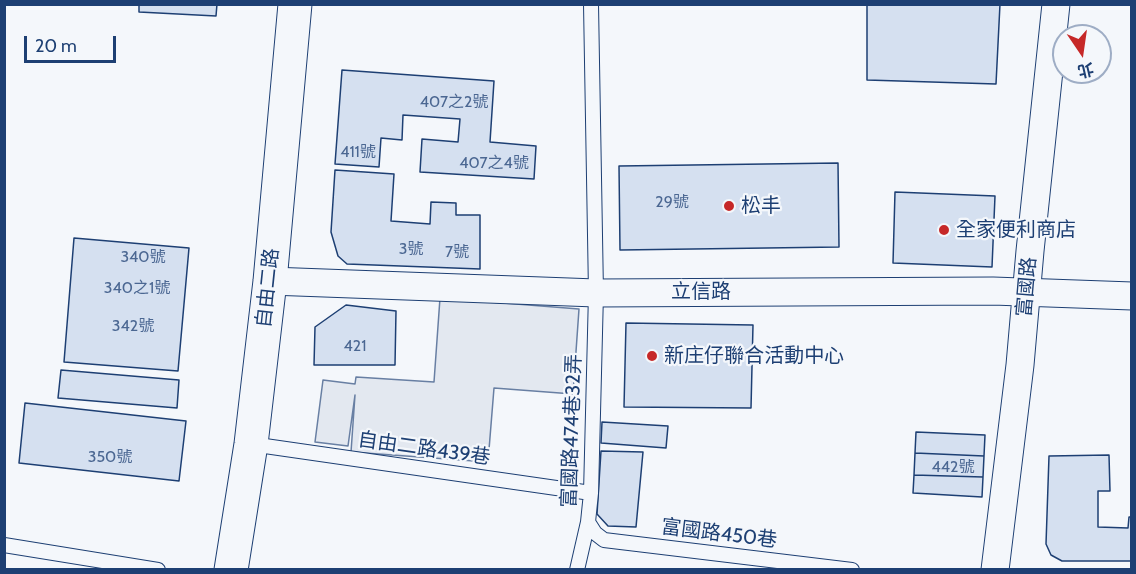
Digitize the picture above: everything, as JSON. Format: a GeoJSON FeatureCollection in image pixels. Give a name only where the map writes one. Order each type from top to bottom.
{"type":"FeatureCollection","features":[{"type":"Feature","properties":{"kind":"street","name":"自由二路"},"geometry":{"type":"LineString","coordinates":[[231,570],[251,444],[270,281],[295,4]]}},
{"type":"Feature","properties":{"kind":"street","name":"富國路"},"geometry":{"type":"LineString","coordinates":[[995,570],[1027,291],[1056,4]]}},
{"type":"Feature","properties":{"kind":"street","name":"立信路"},"geometry":{"type":"LineString","coordinates":[[270,281],[596,293],[1027,291],[1090,296],[1131,296]]}},
{"type":"Feature","properties":{"kind":"lane","name":"富國路474巷32弄"},"geometry":{"type":"LineString","coordinates":[[578,570],[588,522],[591,493],[596,293],[591,4]]}},
{"type":"Feature","properties":{"kind":"lane","name":"自由二路439巷"},"geometry":{"type":"LineString","coordinates":[[251,444],[591,493]]}},
{"type":"Feature","properties":{"kind":"lane","name":"富國路450巷"},"geometry":{"type":"LineString","coordinates":[[588,522],[595,533],[604,540],[852,570]]}},
{"type":"Feature","properties":{"kind":"lane"},"geometry":{"type":"LineString","coordinates":[[4,545],[158,570]]}},
{"type":"Feature","properties":{"kind":"shaded area"},"geometry":{"type":"Polygon","coordinates":[[[440,298],[579,309],[573,394],[494,388],[488,462],[351,452],[355,395],[348,446],[315,442],[323,380],[355,384],[356,377],[434,382],[440,298]]]}},
{"type":"Feature","properties":{"kind":"building"},"geometry":{"type":"Polygon","coordinates":[[[139,4],[217,4],[216,16],[139,12],[139,4]]]}},
{"type":"Feature","properties":{"kind":"building"},"geometry":{"type":"Polygon","coordinates":[[[867,4],[1000,4],[996,84],[867,80],[867,4]]]}},
{"type":"Feature","properties":{"kind":"building"},"geometry":{"type":"Polygon","coordinates":[[[342,70],[494,81],[490,142],[536,146],[534,179],[420,172],[422,139],[458,142],[460,119],[403,115],[402,140],[381,138],[379,167],[335,164],[342,70]]]}},
{"type":"Feature","properties":{"kind":"building","name":"松丰"},"geometry":{"type":"Polygon","coordinates":[[[838,163],[839,247],[620,250],[619,166],[838,163]]]}},
{"type":"Feature","properties":{"kind":"building"},"geometry":{"type":"Polygon","coordinates":[[[335,170],[394,174],[391,221],[430,224],[431,202],[456,203],[456,215],[480,215],[480,269],[347,264],[338,256],[331,232],[335,170]]]}},
{"type":"Feature","properties":{"kind":"building","name":"全家便利商店"},"geometry":{"type":"Polygon","coordinates":[[[895,192],[995,196],[992,267],[893,263],[895,192]]]}},
{"type":"Feature","properties":{"kind":"building"},"geometry":{"type":"Polygon","coordinates":[[[74,238],[189,248],[178,371],[64,362],[74,238]]]}},
{"type":"Feature","properties":{"kind":"building"},"geometry":{"type":"Polygon","coordinates":[[[346,305],[396,311],[395,365],[314,365],[315,327],[346,305]]]}},
{"type":"Feature","properties":{"kind":"building"},"geometry":{"type":"Polygon","coordinates":[[[626,323],[753,325],[751,408],[624,407],[626,323]]]}},
{"type":"Feature","properties":{"kind":"building"},"geometry":{"type":"Polygon","coordinates":[[[61,370],[179,380],[177,408],[58,398],[61,370]]]}},
{"type":"Feature","properties":{"kind":"building"},"geometry":{"type":"Polygon","coordinates":[[[25,403],[186,421],[179,481],[19,463],[25,403]]]}},
{"type":"Feature","properties":{"kind":"building"},"geometry":{"type":"Polygon","coordinates":[[[602,422],[668,426],[666,448],[601,443],[602,422]]]}},
{"type":"Feature","properties":{"kind":"building"},"geometry":{"type":"Polygon","coordinates":[[[916,432],[985,435],[984,456],[915,453],[916,432]]]}},
{"type":"Feature","properties":{"kind":"building"},"geometry":{"type":"Polygon","coordinates":[[[601,451],[643,452],[636,527],[608,526],[597,514],[601,451]]]}},
{"type":"Feature","properties":{"kind":"building"},"geometry":{"type":"Polygon","coordinates":[[[915,453],[984,456],[983,477],[914,475],[915,453]]]}},
{"type":"Feature","properties":{"kind":"building"},"geometry":{"type":"Polygon","coordinates":[[[1109,455],[1110,491],[1098,491],[1098,527],[1128,528],[1129,517],[1132,517],[1132,561],[1062,561],[1051,555],[1046,544],[1049,456],[1109,455]]]}},
{"type":"Feature","properties":{"kind":"building"},"geometry":{"type":"Polygon","coordinates":[[[914,475],[983,477],[982,497],[913,493],[914,475]]]}},
{"type":"Feature","properties":{"kind":"place","name":"松丰"},"geometry":{"type":"Point","coordinates":[729,206]}},
{"type":"Feature","properties":{"kind":"place","name":"全家便利商店"},"geometry":{"type":"Point","coordinates":[944,230]}},
{"type":"Feature","properties":{"kind":"place","name":"新庄仔聯合活動中心"},"geometry":{"type":"Point","coordinates":[652,356]}}]}
